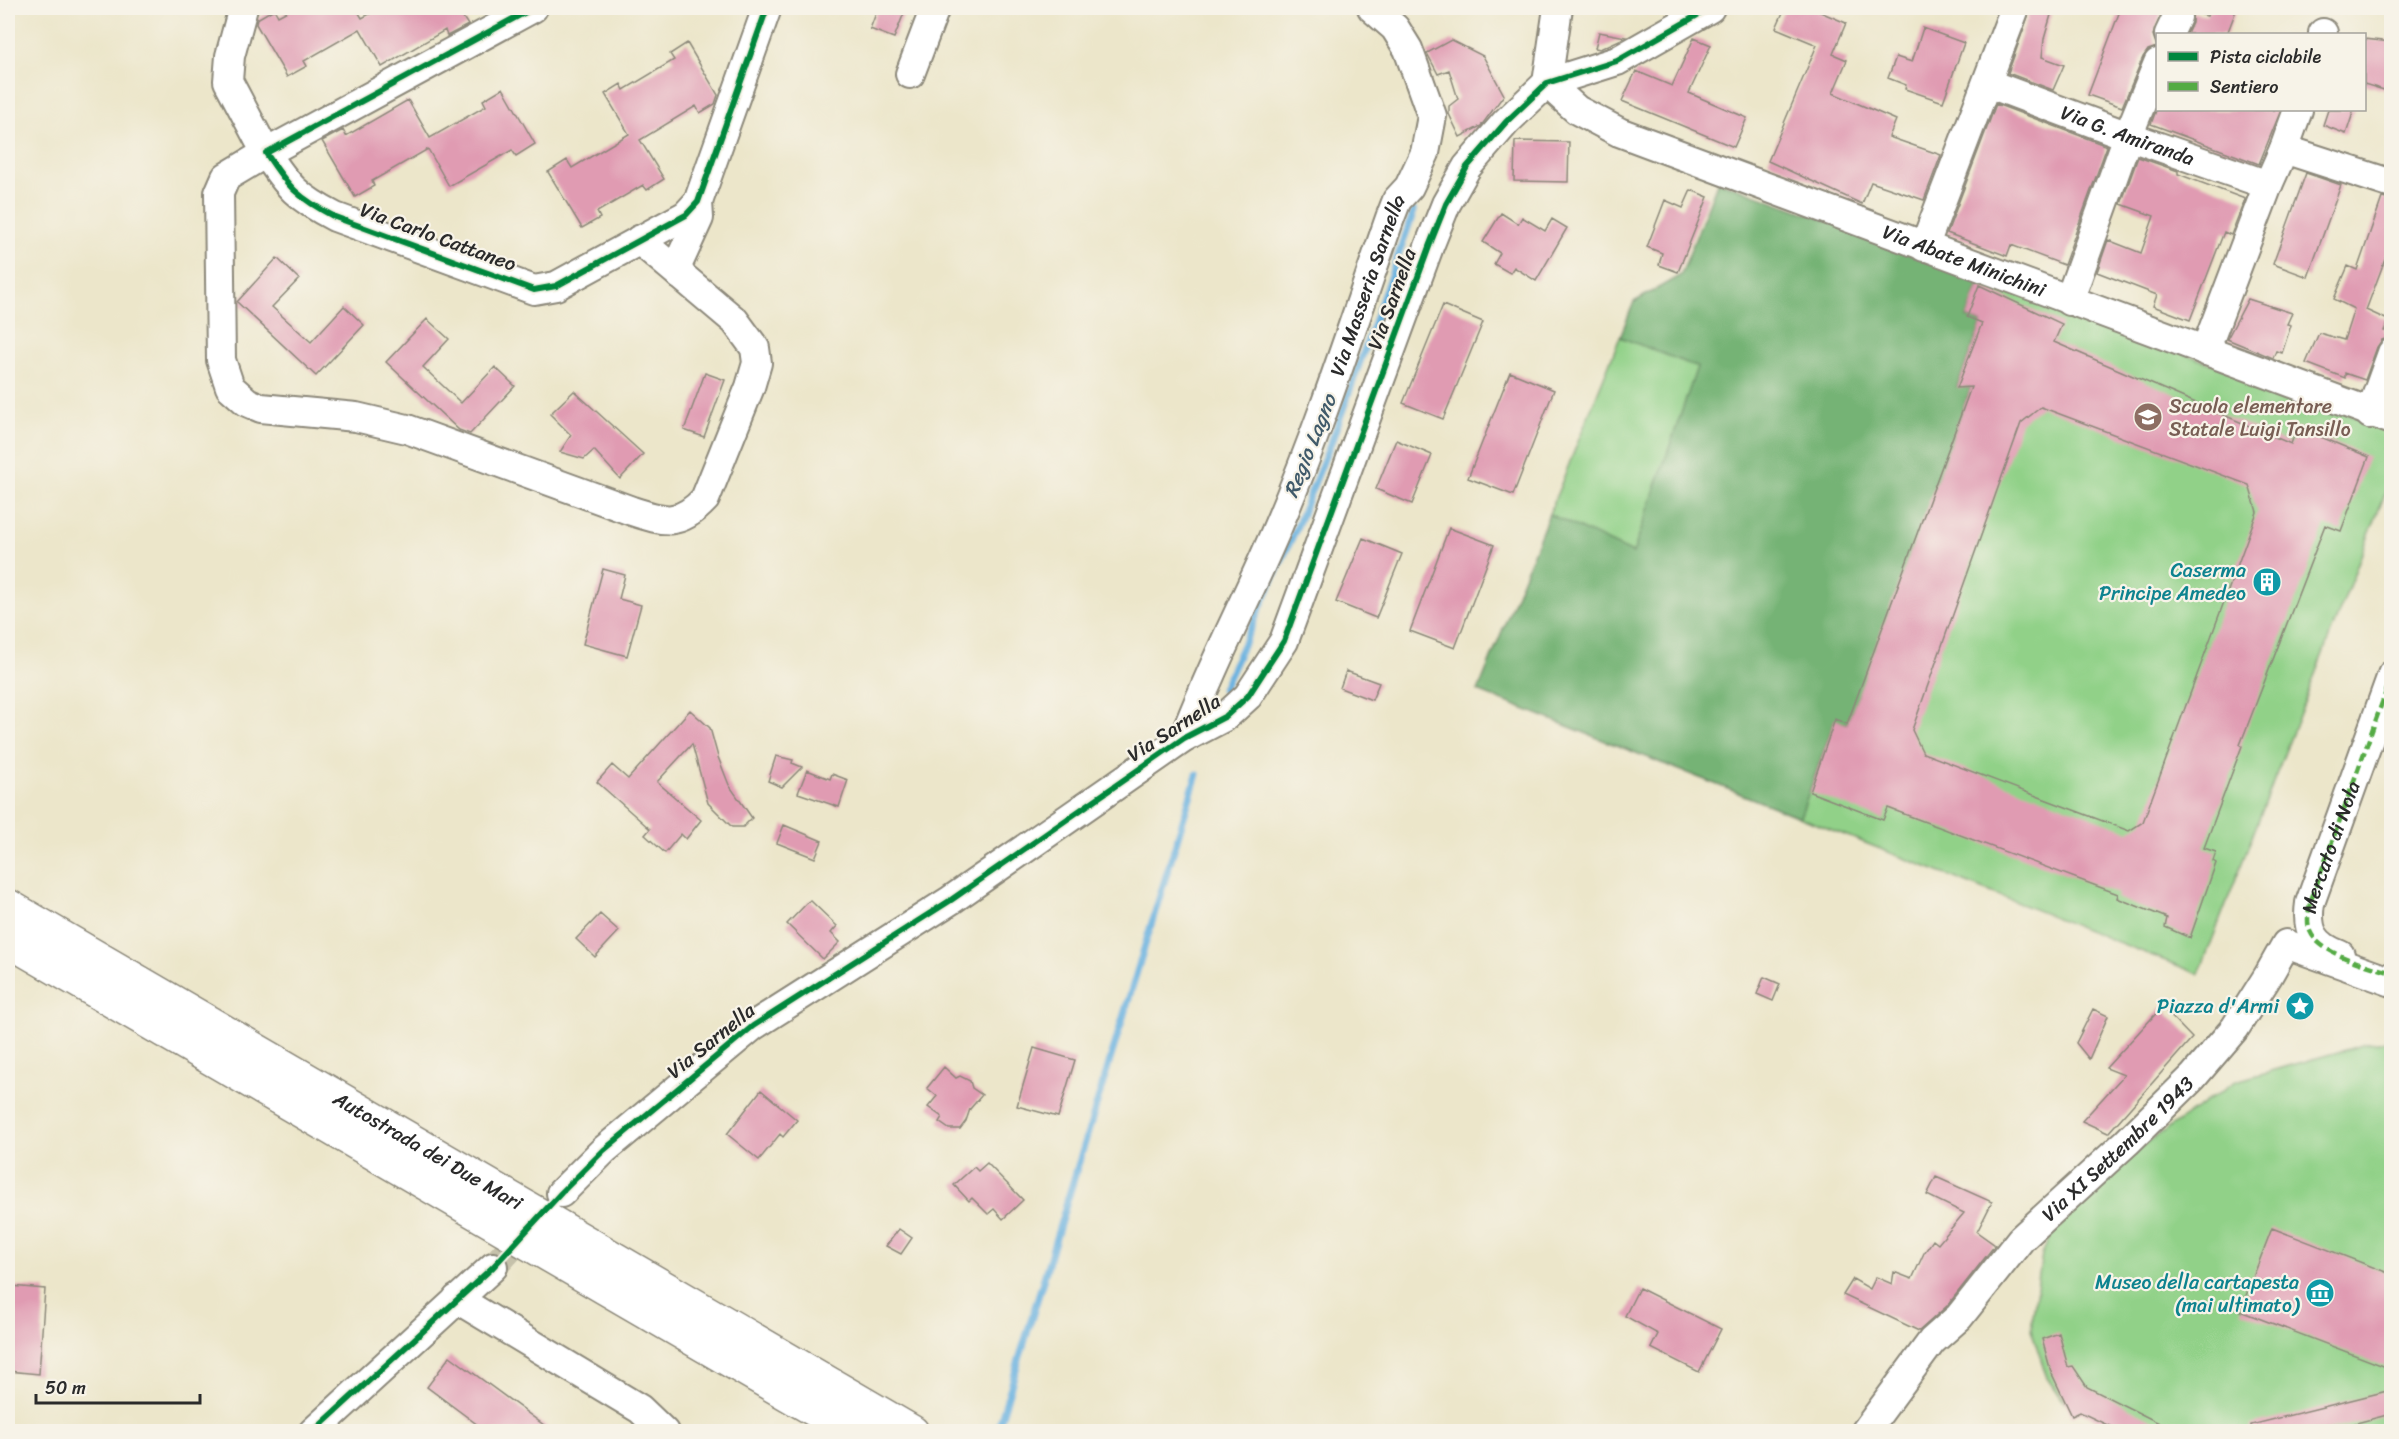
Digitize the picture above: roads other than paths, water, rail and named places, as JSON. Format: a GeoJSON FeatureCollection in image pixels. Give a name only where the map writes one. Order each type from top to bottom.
{"type":"FeatureCollection","features":[{"type":"Feature","properties":{"kind":"highway","name":"Autostrada dei Due Mari"},"geometry":{"type":"LineString","coordinates":[[8,906],[912,1431]]}},
{"type":"Feature","properties":{"kind":"highway","name":"Autostrada dei Due Mari"},"geometry":{"type":"LineString","coordinates":[[8,940],[853,1431]]}},
{"type":"Feature","properties":{"kind":"street","name":"Via Carlo Cattaneo"},"geometry":{"type":"LineString","coordinates":[[243,8],[230,56],[228,81],[266,153],[285,183],[311,205],[335,217],[534,290],[556,286],[686,215],[698,202]]}},
{"type":"Feature","properties":{"kind":"street"},"geometry":{"type":"LineString","coordinates":[[533,8],[226,177],[219,193],[221,360],[230,387],[247,402],[261,408],[356,417],[406,429],[663,521],[680,519],[705,499],[750,387],[757,363],[755,348],[735,321],[639,240]]}},
{"type":"Feature","properties":{"kind":"street"},"geometry":{"type":"LineString","coordinates":[[680,275],[678,264],[699,218],[698,202],[767,8]]}},
{"type":"Feature","properties":{"kind":"street"},"geometry":{"type":"LineString","coordinates":[[910,74],[935,8]]}},
{"type":"Feature","properties":{"kind":"street","name":"Via Masseria Sarnella"},"geometry":{"type":"LineString","coordinates":[[1184,738],[1209,676],[1278,527],[1319,424],[1397,200],[1409,187],[1425,153],[1432,116],[1408,49],[1395,28],[1372,8]]}},
{"type":"Feature","properties":{"kind":"street"},"geometry":{"type":"LineString","coordinates":[[1557,8],[1547,83],[1617,61],[1710,8]]}},
{"type":"Feature","properties":{"kind":"street"},"geometry":{"type":"LineString","coordinates":[[1924,247],[2015,8]]}},
{"type":"Feature","properties":{"kind":"street"},"geometry":{"type":"LineString","coordinates":[[2069,301],[2128,136],[2156,66]]}},
{"type":"Feature","properties":{"kind":"street","name":"Via Sarnella"},"geometry":{"type":"LineString","coordinates":[[561,1193],[604,1150],[753,1026],[951,900],[1184,738],[1226,716],[1248,696],[1284,641],[1446,204],[1467,167],[1482,149],[1547,83]]}},
{"type":"Feature","properties":{"kind":"street","name":"Via Abate Minichini"},"geometry":{"type":"LineString","coordinates":[[1547,83],[1577,110],[1618,132],[2381,417]]}},
{"type":"Feature","properties":{"kind":"street","name":"Via G. Amiranda"},"geometry":{"type":"LineString","coordinates":[[1987,83],[2268,185]]}},
{"type":"Feature","properties":{"kind":"street"},"geometry":{"type":"LineString","coordinates":[[2205,351],[2298,111]]}},
{"type":"Feature","properties":{"kind":"street"},"geometry":{"type":"LineString","coordinates":[[2284,149],[2391,184]]}},
{"type":"Feature","properties":{"kind":"street"},"geometry":{"type":"LineString","coordinates":[[1409,187],[1446,204]]}},
{"type":"Feature","properties":{"kind":"street"},"geometry":{"type":"LineString","coordinates":[[2381,417],[2391,353]]}},
{"type":"Feature","properties":{"kind":"street","name":"Mercato di Nola"},"geometry":{"type":"LineString","coordinates":[[2391,675],[2310,903],[2308,915],[2309,930],[2319,944],[2333,952],[2391,972]]}},
{"type":"Feature","properties":{"kind":"street","name":"Via XI Settembre 1943"},"geometry":{"type":"LineString","coordinates":[[1865,1431],[1932,1341],[1959,1317],[2021,1239],[2144,1126],[2193,1077],[2235,1028],[2286,944],[2391,982]]}},
{"type":"Feature","properties":{"kind":"street"},"geometry":{"type":"LineString","coordinates":[[313,1431],[493,1267]]}},
{"type":"Feature","properties":{"kind":"street"},"geometry":{"type":"LineString","coordinates":[[458,1299],[640,1409],[664,1431]]}},
{"type":"Feature","properties":{"kind":"waterway","name":"Regio Lagno"},"geometry":{"type":"LineString","coordinates":[[1223,689],[1295,531],[1332,440],[1414,211]]}},
{"type":"Feature","properties":{"kind":"waterway"},"geometry":{"type":"LineString","coordinates":[[997,1432],[1197,774]]}},
{"type":"Feature","properties":{"kind":"tunnel"},"geometry":{"type":"LineString","coordinates":[[493,1267],[534,1223]]}},
{"type":"Feature","properties":{"kind":"place","name":"Scuola elementare Statale Luigi Tansillo"},"geometry":{"type":"Point","coordinates":[2148,417]}},
{"type":"Feature","properties":{"kind":"place","name":"Caserma Principe Amedeo"},"geometry":{"type":"Point","coordinates":[2267,582]}},
{"type":"Feature","properties":{"kind":"place","name":"Piazza d'Armi"},"geometry":{"type":"Point","coordinates":[2300,1006]}},
{"type":"Feature","properties":{"kind":"place","name":"Museo della cartapesta (mai ultimato)"},"geometry":{"type":"Point","coordinates":[2320,1293]}}]}
